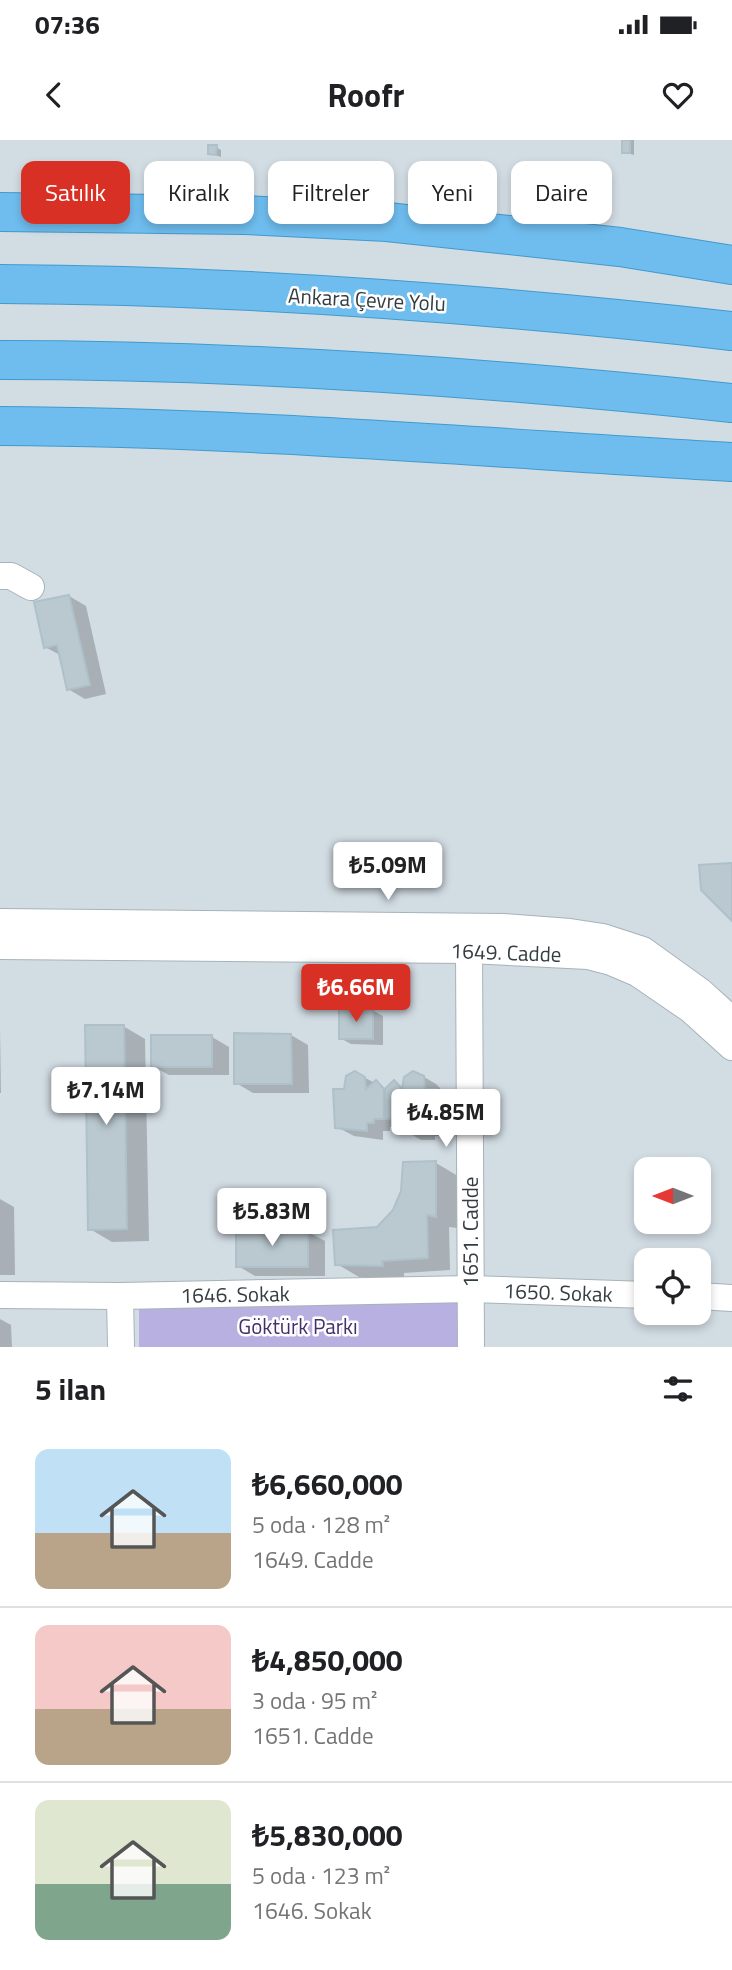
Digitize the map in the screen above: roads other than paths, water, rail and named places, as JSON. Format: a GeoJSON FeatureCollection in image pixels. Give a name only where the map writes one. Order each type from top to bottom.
{"type":"FeatureCollection","features":[{"type":"Feature","properties":{"kind":"highway"},"geometry":{"type":"LineString","coordinates":[[0,212],[245,215],[387,222],[620,247],[732,265]]}},
{"type":"Feature","properties":{"kind":"highway","name":"Ankara Çevre Yolu"},"geometry":{"type":"LineString","coordinates":[[0,284],[128,287],[427,302],[598,316],[732,331]]}},
{"type":"Feature","properties":{"kind":"highway"},"geometry":{"type":"LineString","coordinates":[[0,360],[350,370],[601,389],[732,403]]}},
{"type":"Feature","properties":{"kind":"highway"},"geometry":{"type":"LineString","coordinates":[[0,426],[276,434],[732,462]]}},
{"type":"Feature","properties":{"kind":"street"},"geometry":{"type":"LineString","coordinates":[[0,576],[11,576],[31,587]]}},
{"type":"Feature","properties":{"kind":"street","name":"1649. Cadde"},"geometry":{"type":"LineString","coordinates":[[0,922],[503,927],[570,932],[603,937],[643,950],[700,991],[732,1020]]}},
{"type":"Feature","properties":{"kind":"street","name":"1649. Cadde"},"geometry":{"type":"LineString","coordinates":[[0,946],[469,950],[588,956],[637,973],[691,1010],[732,1048]]}},
{"type":"Feature","properties":{"kind":"street","name":"1651. Cadde"},"geometry":{"type":"LineString","coordinates":[[469,950],[471,1347]]}},
{"type":"Feature","properties":{"kind":"street","name":"1650. Sokak"},"geometry":{"type":"LineString","coordinates":[[471,1289],[634,1295]]}},
{"type":"Feature","properties":{"kind":"street","name":"1646. Sokak"},"geometry":{"type":"LineString","coordinates":[[0,1296],[471,1289]]}},
{"type":"Feature","properties":{"kind":"street"},"geometry":{"type":"LineString","coordinates":[[120,1296],[121,1347]]}},
{"type":"Feature","properties":{"kind":"street"},"geometry":{"type":"LineString","coordinates":[[711,1296],[732,1297]]}},
{"type":"Feature","properties":{"kind":"park label","name":"Göktürk Parkı"},"geometry":{"type":"Point","coordinates":[298,1326]}}]}
